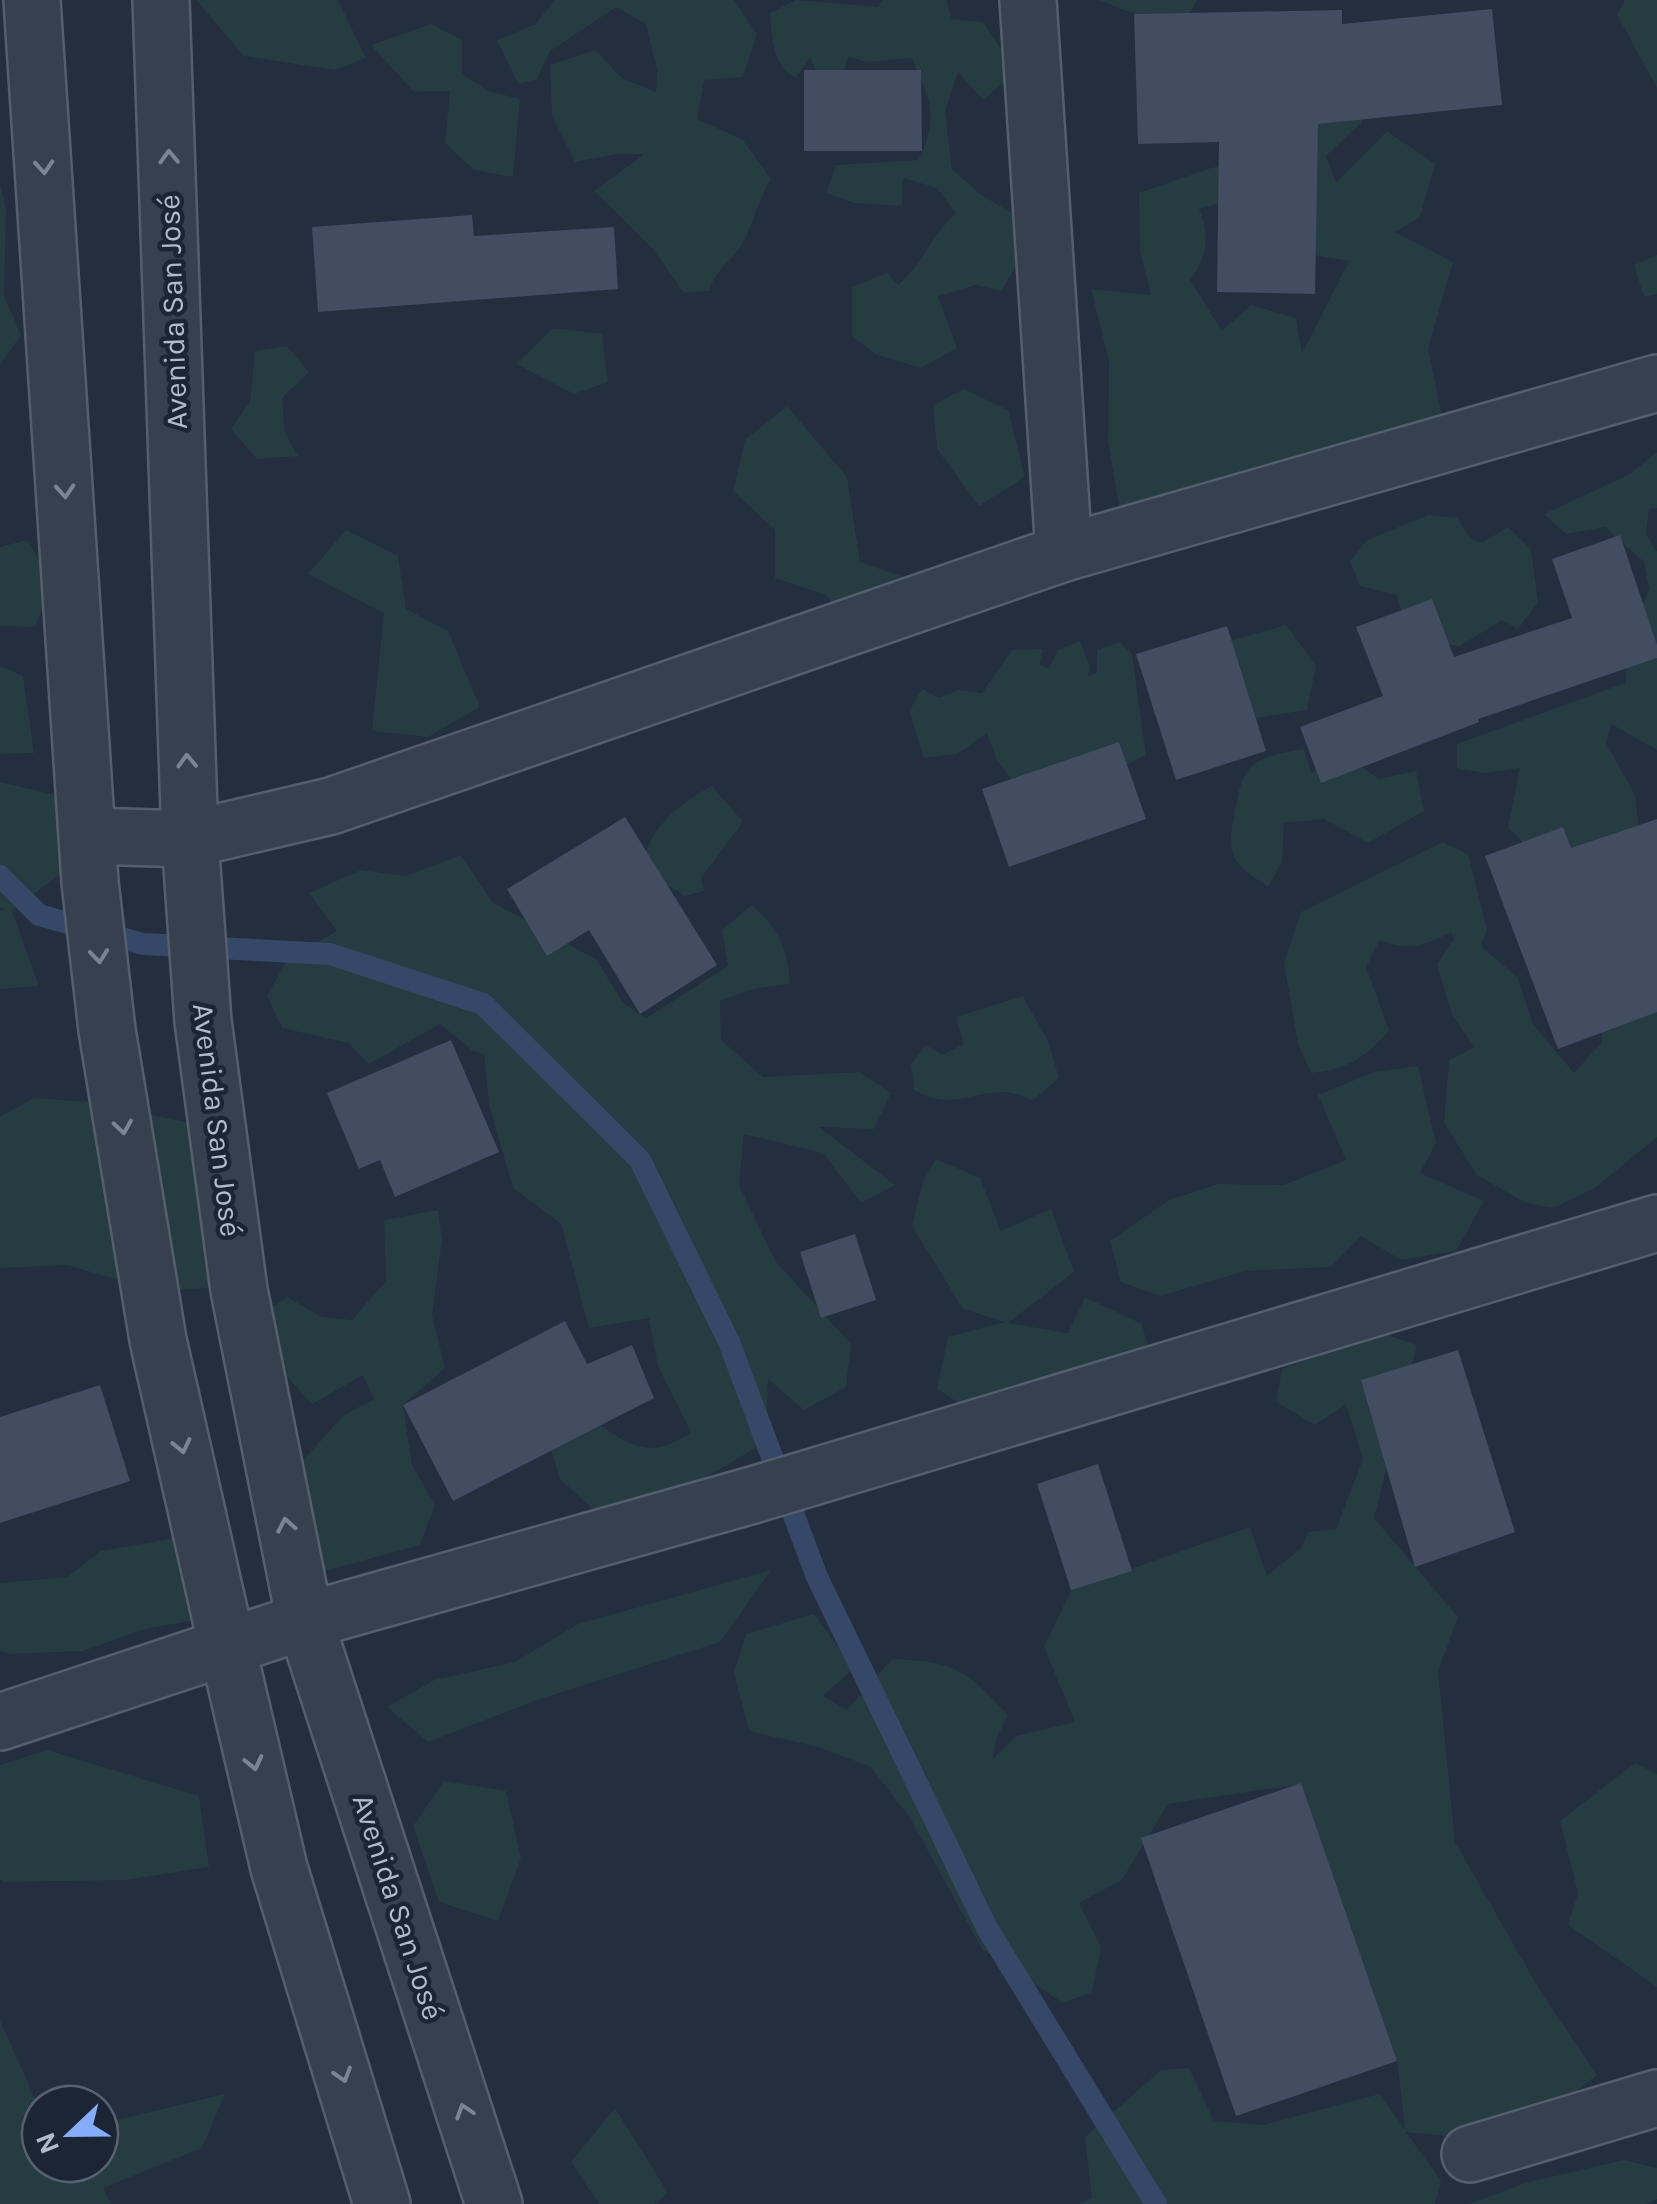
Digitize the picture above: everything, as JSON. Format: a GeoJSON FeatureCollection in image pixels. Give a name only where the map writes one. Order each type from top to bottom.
{"type":"FeatureCollection","features":[{"type":"Feature","properties":{"kind":"street"},"geometry":{"type":"LineString","coordinates":[[32,0],[19,83],[107,1030],[158,1340],[279,1868],[382,2204]]}},
{"type":"Feature","properties":{"kind":"street","name":"Avenida San José"},"geometry":{"type":"LineString","coordinates":[[161,0],[190,839],[203,1021],[239,1290],[306,1621],[494,2204]]}},
{"type":"Feature","properties":{"kind":"street"},"geometry":{"type":"LineString","coordinates":[[1028,0],[1064,554]]}},
{"type":"Feature","properties":{"kind":"street"},"geometry":{"type":"LineString","coordinates":[[89,859],[331,806],[1064,554],[1657,383]]}},
{"type":"Feature","properties":{"kind":"street"},"geometry":{"type":"LineString","coordinates":[[0,1722],[306,1621],[753,1495],[1657,1223]]}},
{"type":"Feature","properties":{"kind":"street"},"geometry":{"type":"LineString","coordinates":[[1470,2154],[1657,2098]]}},
{"type":"Feature","properties":{"kind":"green space"},"geometry":{"type":"Polygon","coordinates":[[[196,0],[338,0],[366,58],[335,70],[244,56],[196,0]]]}},
{"type":"Feature","properties":{"kind":"green space"},"geometry":{"type":"Polygon","coordinates":[[[554,0],[734,0],[757,34],[743,77],[704,80],[697,119],[743,140],[771,179],[745,239],[709,291],[684,293],[652,248],[594,191],[645,154],[617,154],[575,162],[552,116],[550,65],[595,50],[623,79],[656,92],[657,70],[646,24],[616,7],[550,51],[537,79],[518,84],[497,40],[536,24],[554,0]]]}},
{"type":"Feature","properties":{"kind":"green space"},"geometry":{"type":"Polygon","coordinates":[[[796,0],[878,7],[883,0],[947,0],[951,19],[983,22],[1016,72],[983,100],[958,72],[945,112],[952,169],[980,194],[1023,220],[1017,264],[1001,291],[976,285],[938,296],[957,348],[921,368],[875,354],[852,336],[852,287],[887,273],[898,285],[956,213],[937,188],[903,178],[902,206],[854,203],[826,193],[836,165],[918,160],[929,132],[928,97],[911,58],[867,62],[849,57],[838,84],[819,79],[810,57],[796,78],[788,73],[775,50],[770,13],[796,0]]]}},
{"type":"Feature","properties":{"kind":"green space"},"geometry":{"type":"Polygon","coordinates":[[[1099,0],[1197,0],[1190,13],[1134,14],[1099,0]]]}},
{"type":"Feature","properties":{"kind":"green space"},"geometry":{"type":"Polygon","coordinates":[[[1625,0],[1657,0],[1657,88],[1617,15],[1625,0]]]}},
{"type":"Feature","properties":{"kind":"green space"},"geometry":{"type":"Polygon","coordinates":[[[431,24],[462,40],[462,74],[488,91],[520,99],[513,177],[474,170],[445,143],[450,91],[414,92],[371,45],[431,24]]]}},
{"type":"Feature","properties":{"kind":"green space"},"geometry":{"type":"Polygon","coordinates":[[[1365,60],[1362,122],[1326,156],[1336,183],[1387,131],[1435,164],[1420,217],[1395,232],[1453,262],[1428,349],[1450,454],[1125,541],[1108,441],[1109,361],[1091,289],[1151,295],[1140,252],[1139,193],[1211,168],[1272,156],[1365,60]],[[1246,196],[1199,209],[1205,246],[1201,263],[1190,280],[1222,331],[1251,305],[1296,318],[1302,354],[1349,261],[1283,250],[1246,196]]]}},
{"type":"Feature","properties":{"kind":"green space"},"geometry":{"type":"Polygon","coordinates":[[[0,182],[6,209],[4,296],[21,335],[0,365],[0,182]]]}},
{"type":"Feature","properties":{"kind":"green space"},"geometry":{"type":"Polygon","coordinates":[[[1657,255],[1657,294],[1644,297],[1634,265],[1657,255]]]}},
{"type":"Feature","properties":{"kind":"green space"},"geometry":{"type":"Polygon","coordinates":[[[553,328],[602,334],[608,382],[574,394],[516,364],[553,328]]]}},
{"type":"Feature","properties":{"kind":"green space"},"geometry":{"type":"Polygon","coordinates":[[[287,346],[309,372],[282,398],[285,432],[298,456],[257,459],[231,429],[250,402],[255,351],[287,346]]]}},
{"type":"Feature","properties":{"kind":"green space"},"geometry":{"type":"Polygon","coordinates":[[[964,389],[1008,410],[1025,477],[979,506],[937,449],[933,405],[964,389]]]}},
{"type":"Feature","properties":{"kind":"green space"},"geometry":{"type":"Polygon","coordinates":[[[787,406],[847,477],[860,562],[953,594],[855,639],[826,595],[775,578],[775,530],[733,491],[745,440],[787,406]]]}},
{"type":"Feature","properties":{"kind":"green space"},"geometry":{"type":"Polygon","coordinates":[[[1657,452],[1657,508],[1649,509],[1646,534],[1657,552],[1657,750],[1611,724],[1606,743],[1635,795],[1643,864],[1541,861],[1508,827],[1520,768],[1484,773],[1457,768],[1457,744],[1625,683],[1630,636],[1649,589],[1644,562],[1605,527],[1566,534],[1544,514],[1630,474],[1657,452]]]}},
{"type":"Feature","properties":{"kind":"green space"},"geometry":{"type":"Polygon","coordinates":[[[1428,515],[1457,518],[1470,539],[1482,543],[1508,527],[1531,549],[1538,602],[1518,629],[1502,620],[1460,646],[1410,641],[1397,595],[1360,586],[1350,561],[1367,540],[1428,515]]]}},
{"type":"Feature","properties":{"kind":"green space"},"geometry":{"type":"Polygon","coordinates":[[[346,530],[398,556],[406,609],[448,631],[480,707],[428,737],[372,731],[384,613],[308,574],[346,530]]]}},
{"type":"Feature","properties":{"kind":"green space"},"geometry":{"type":"Polygon","coordinates":[[[27,540],[53,582],[35,627],[0,626],[0,547],[27,540]]]}},
{"type":"Feature","properties":{"kind":"green space"},"geometry":{"type":"Polygon","coordinates":[[[1286,625],[1316,666],[1307,710],[1256,718],[1231,641],[1286,625]]]}},
{"type":"Feature","properties":{"kind":"green space"},"geometry":{"type":"Polygon","coordinates":[[[1080,641],[1090,666],[1088,676],[1097,673],[1097,650],[1120,642],[1132,654],[1146,755],[1099,779],[1021,792],[997,760],[987,733],[957,754],[924,758],[909,711],[922,689],[939,698],[958,690],[982,693],[1012,650],[1043,649],[1039,665],[1049,668],[1058,650],[1080,641]]]}},
{"type":"Feature","properties":{"kind":"green space"},"geometry":{"type":"Polygon","coordinates":[[[0,666],[23,676],[34,753],[0,754],[0,666]]]}},
{"type":"Feature","properties":{"kind":"green space"},"geometry":{"type":"Polygon","coordinates":[[[1304,749],[1311,773],[1350,759],[1379,779],[1416,771],[1424,811],[1368,843],[1324,819],[1284,823],[1282,862],[1268,887],[1243,869],[1234,856],[1231,833],[1237,798],[1246,774],[1260,760],[1304,749]]]}},
{"type":"Feature","properties":{"kind":"green space"},"geometry":{"type":"Polygon","coordinates":[[[0,782],[73,799],[107,837],[12,911],[39,986],[0,989],[0,910],[6,910],[0,907],[0,782]]]}},
{"type":"Feature","properties":{"kind":"green space"},"geometry":{"type":"Polygon","coordinates":[[[712,786],[743,822],[701,878],[704,891],[685,896],[641,868],[651,841],[666,819],[712,786]]]}},
{"type":"Feature","properties":{"kind":"green space"},"geometry":{"type":"Polygon","coordinates":[[[1443,842],[1468,854],[1487,930],[1481,946],[1518,978],[1533,1024],[1574,1073],[1602,1042],[1595,965],[1657,996],[1657,1137],[1595,1188],[1553,1208],[1526,1203],[1477,1175],[1444,1123],[1449,1060],[1475,1047],[1452,1015],[1437,964],[1454,940],[1451,932],[1416,945],[1380,940],[1366,967],[1389,1030],[1364,1055],[1334,1069],[1311,1073],[1298,1044],[1284,963],[1301,912],[1443,842]]]}},
{"type":"Feature","properties":{"kind":"green space"},"geometry":{"type":"Polygon","coordinates":[[[461,855],[492,902],[597,960],[623,1003],[646,1018],[728,966],[722,930],[752,905],[780,940],[790,984],[753,989],[720,1001],[721,1040],[763,1077],[859,1072],[891,1093],[874,1129],[819,1127],[895,1185],[861,1203],[823,1153],[744,1134],[739,1185],[776,1262],[851,1344],[846,1387],[804,1410],[768,1379],[766,1441],[704,1478],[644,1501],[594,1510],[560,1479],[544,1427],[585,1415],[625,1441],[648,1448],[675,1442],[691,1432],[658,1367],[649,1318],[589,1328],[561,1224],[513,1188],[489,1105],[484,1054],[473,1051],[440,1024],[369,1064],[348,1043],[282,1028],[267,996],[287,960],[337,931],[309,893],[361,870],[405,876],[461,855]]]}},
{"type":"Feature","properties":{"kind":"green space"},"geometry":{"type":"Polygon","coordinates":[[[1023,996],[1048,1041],[1059,1078],[1033,1100],[1005,1092],[948,1100],[914,1090],[911,1064],[926,1045],[942,1055],[964,1044],[956,1017],[1023,996]]]}},
{"type":"Feature","properties":{"kind":"green space"},"geometry":{"type":"Polygon","coordinates":[[[1418,1066],[1436,1143],[1420,1173],[1484,1201],[1456,1251],[1401,1260],[1361,1236],[1331,1267],[1246,1271],[1160,1296],[1121,1282],[1110,1241],[1169,1200],[1218,1184],[1284,1185],[1346,1160],[1318,1095],[1374,1072],[1418,1066]]]}},
{"type":"Feature","properties":{"kind":"green space"},"geometry":{"type":"Polygon","coordinates":[[[34,1098],[90,1102],[199,1125],[223,1167],[209,1288],[159,1291],[66,1265],[0,1268],[0,1117],[34,1098]]]}},
{"type":"Feature","properties":{"kind":"green space"},"geometry":{"type":"Polygon","coordinates":[[[936,1159],[980,1178],[1001,1231],[1051,1209],[1074,1272],[1008,1323],[1068,1333],[1085,1297],[1142,1324],[1155,1374],[974,1413],[937,1389],[948,1337],[1005,1322],[963,1309],[912,1226],[923,1181],[936,1159]]]}},
{"type":"Feature","properties":{"kind":"green space"},"geometry":{"type":"Polygon","coordinates":[[[438,1210],[442,1240],[432,1315],[445,1368],[403,1405],[412,1465],[435,1505],[420,1545],[321,1572],[287,1478],[344,1415],[374,1399],[363,1375],[312,1404],[278,1367],[263,1314],[287,1297],[322,1317],[352,1320],[386,1281],[384,1220],[438,1210]]]}},
{"type":"Feature","properties":{"kind":"green space"},"geometry":{"type":"Polygon","coordinates":[[[1382,1333],[1417,1345],[1374,1518],[1458,1617],[1438,1671],[1455,1842],[1542,1994],[1597,2075],[1508,2142],[1406,2132],[1441,2181],[1435,2204],[1079,2204],[1092,2198],[1085,2137],[1161,2070],[1189,2068],[1214,2121],[1263,2125],[1379,2094],[1405,2129],[1397,2061],[1301,1784],[1168,1804],[1122,1880],[1079,1903],[1101,1947],[1092,1992],[1063,2003],[982,1949],[910,1818],[871,1767],[818,1747],[749,1731],[734,1673],[746,1634],[814,1614],[854,1668],[823,1696],[847,1710],[892,1659],[931,1662],[958,1671],[1008,1715],[992,1760],[1016,1736],[1075,1722],[1044,1647],[1071,1590],[1250,1527],[1267,1576],[1301,1548],[1309,1532],[1336,1529],[1363,1459],[1346,1404],[1315,1425],[1276,1402],[1282,1369],[1382,1333]]]}},
{"type":"Feature","properties":{"kind":"green space"},"geometry":{"type":"Polygon","coordinates":[[[175,1538],[201,1619],[145,1629],[83,1651],[9,1654],[0,1650],[0,1583],[67,1577],[101,1551],[175,1538]]]}},
{"type":"Feature","properties":{"kind":"green space"},"geometry":{"type":"Polygon","coordinates":[[[771,1570],[720,1642],[540,1699],[428,1742],[387,1707],[434,1680],[515,1662],[578,1624],[771,1570]]]}},
{"type":"Feature","properties":{"kind":"green space"},"geometry":{"type":"Polygon","coordinates":[[[47,1750],[199,1796],[209,1867],[125,1880],[4,1882],[0,1879],[0,1765],[47,1750]]]}},
{"type":"Feature","properties":{"kind":"green space"},"geometry":{"type":"Polygon","coordinates":[[[1635,1763],[1657,1774],[1657,1987],[1568,1925],[1578,1893],[1560,1821],[1635,1763]]]}},
{"type":"Feature","properties":{"kind":"green space"},"geometry":{"type":"Polygon","coordinates":[[[444,1781],[506,1791],[521,1858],[498,1921],[439,1902],[413,1826],[444,1781]]]}},
{"type":"Feature","properties":{"kind":"green space"},"geometry":{"type":"Polygon","coordinates":[[[0,2020],[28,2084],[20,2084],[20,2184],[113,2184],[103,2188],[112,2204],[0,2204],[0,2020]]]}},
{"type":"Feature","properties":{"kind":"green space"},"geometry":{"type":"Polygon","coordinates":[[[225,2094],[202,2148],[120,2181],[120,2119],[225,2094]]]}},
{"type":"Feature","properties":{"kind":"green space"},"geometry":{"type":"Polygon","coordinates":[[[615,2108],[668,2193],[654,2204],[599,2204],[571,2162],[615,2108]]]}},
{"type":"Feature","properties":{"kind":"green space"},"geometry":{"type":"Polygon","coordinates":[[[1624,2160],[1657,2168],[1657,2199],[1647,2204],[1469,2204],[1525,2183],[1624,2160]]]}},
{"type":"Feature","properties":{"kind":"building"},"geometry":{"type":"Polygon","coordinates":[[[1492,9],[1502,105],[1318,124],[1315,294],[1217,292],[1219,142],[1138,144],[1134,14],[1342,10],[1342,24],[1492,9]]]}},
{"type":"Feature","properties":{"kind":"building"},"geometry":{"type":"Polygon","coordinates":[[[804,70],[921,70],[922,151],[804,151],[804,70]]]}},
{"type":"Feature","properties":{"kind":"building"},"geometry":{"type":"Polygon","coordinates":[[[472,215],[474,236],[614,227],[618,289],[318,312],[312,227],[472,215]]]}},
{"type":"Feature","properties":{"kind":"building"},"geometry":{"type":"Polygon","coordinates":[[[1620,535],[1657,645],[1657,658],[1478,719],[1479,722],[1321,783],[1300,727],[1383,696],[1356,627],[1432,599],[1454,657],[1572,618],[1552,559],[1620,535]]]}},
{"type":"Feature","properties":{"kind":"building"},"geometry":{"type":"Polygon","coordinates":[[[1227,626],[1266,751],[1176,780],[1136,654],[1227,626]]]}},
{"type":"Feature","properties":{"kind":"building"},"geometry":{"type":"Polygon","coordinates":[[[1119,742],[1146,819],[1009,867],[982,789],[1119,742]]]}},
{"type":"Feature","properties":{"kind":"building"},"geometry":{"type":"Polygon","coordinates":[[[625,817],[717,965],[640,1014],[589,930],[547,956],[507,889],[625,817]]]}},
{"type":"Feature","properties":{"kind":"building"},"geometry":{"type":"Polygon","coordinates":[[[1657,819],[1657,1012],[1558,1049],[1485,856],[1563,827],[1571,848],[1657,819]]]}},
{"type":"Feature","properties":{"kind":"building"},"geometry":{"type":"Polygon","coordinates":[[[451,1040],[499,1152],[395,1197],[380,1160],[359,1169],[327,1093],[451,1040]]]}},
{"type":"Feature","properties":{"kind":"building"},"geometry":{"type":"Polygon","coordinates":[[[855,1234],[876,1300],[821,1318],[800,1252],[855,1234]]]}},
{"type":"Feature","properties":{"kind":"building"},"geometry":{"type":"Polygon","coordinates":[[[565,1321],[587,1364],[632,1345],[654,1398],[453,1501],[403,1405],[565,1321]]]}},
{"type":"Feature","properties":{"kind":"building"},"geometry":{"type":"Polygon","coordinates":[[[1458,1350],[1515,1532],[1415,1567],[1361,1380],[1458,1350]]]}},
{"type":"Feature","properties":{"kind":"building"},"geometry":{"type":"Polygon","coordinates":[[[100,1385],[130,1481],[0,1523],[0,1417],[100,1385]]]}},
{"type":"Feature","properties":{"kind":"building"},"geometry":{"type":"Polygon","coordinates":[[[1098,1464],[1132,1571],[1071,1590],[1037,1484],[1098,1464]]]}},
{"type":"Feature","properties":{"kind":"building"},"geometry":{"type":"Polygon","coordinates":[[[1301,1783],[1397,2061],[1236,2116],[1141,1838],[1301,1783]]]}},
{"type":"Feature","properties":{"kind":"waterway"},"geometry":{"type":"LineString","coordinates":[[0,876],[39,915],[143,944],[330,954],[483,1004],[640,1160],[729,1342],[817,1577],[987,1928],[1156,2204]]}}]}
